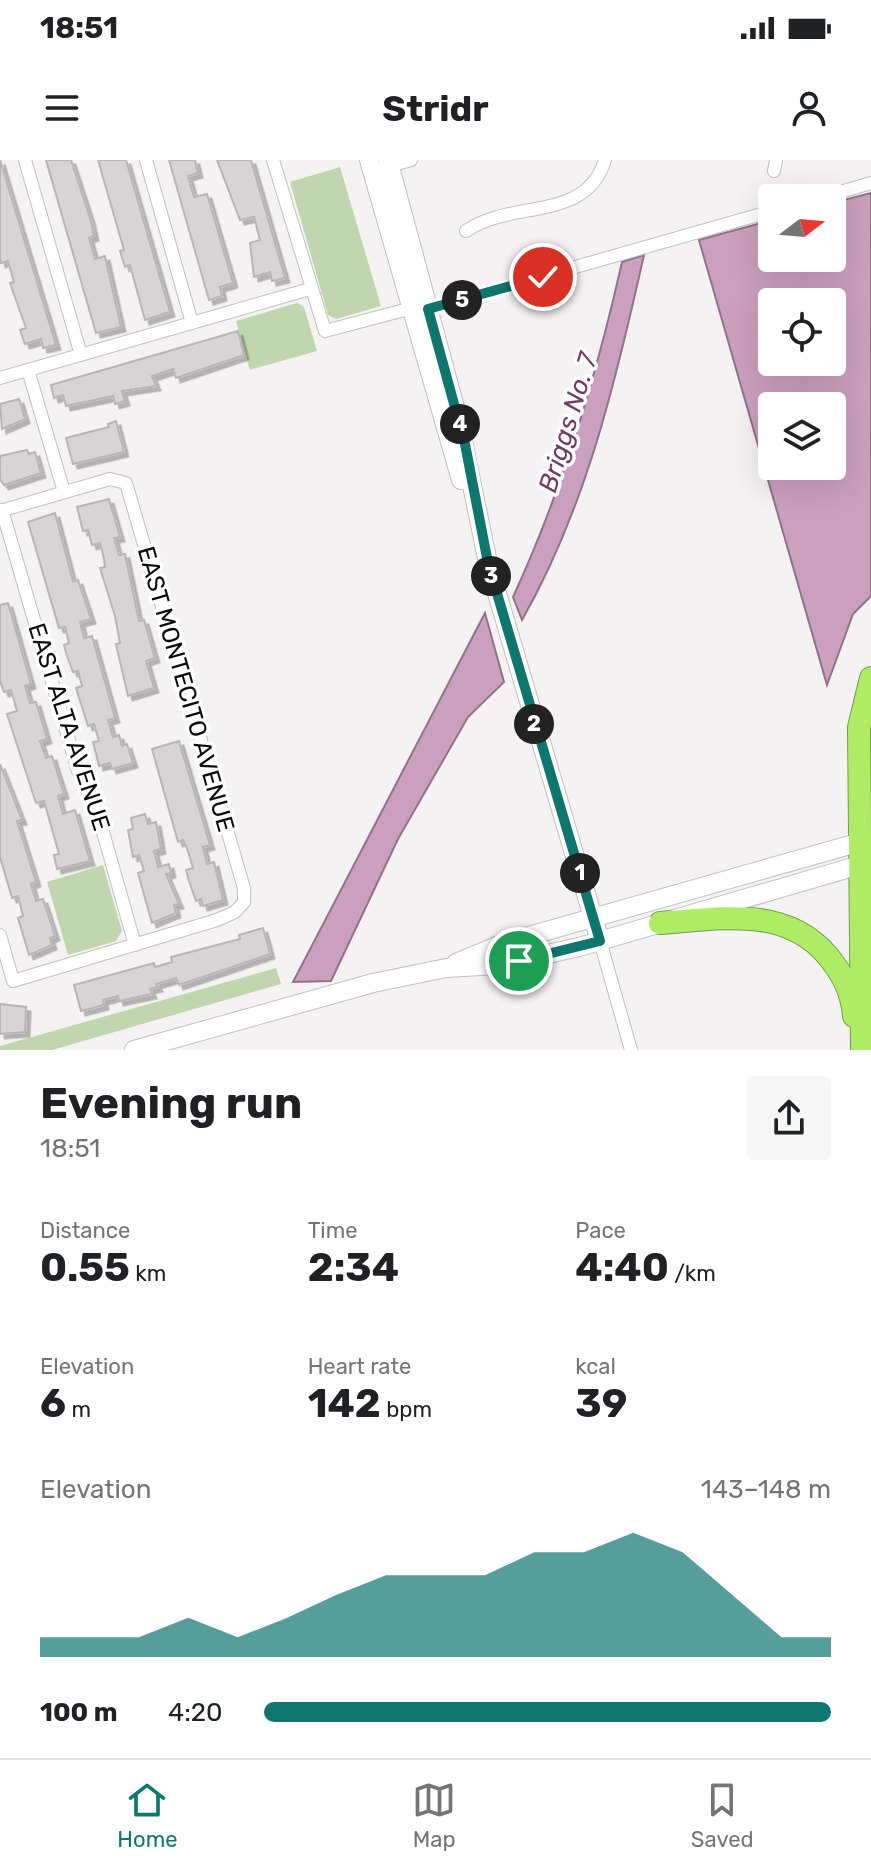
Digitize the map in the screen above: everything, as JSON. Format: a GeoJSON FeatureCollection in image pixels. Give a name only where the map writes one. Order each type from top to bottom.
{"type":"FeatureCollection","features":[{"type":"Feature","properties":{"kind":"highway"},"geometry":{"type":"LineString","coordinates":[[859,1050],[866,852],[859,727],[871,678]]}},
{"type":"Feature","properties":{"kind":"highway"},"geometry":{"type":"LineString","coordinates":[[660,923],[759,919],[798,931],[824,952],[844,978],[853,1008],[859,1050]]}},
{"type":"Feature","properties":{"kind":"main road"},"geometry":{"type":"LineString","coordinates":[[379,164],[420,309],[480,549],[488,563]]}},
{"type":"Feature","properties":{"kind":"main road"},"geometry":{"type":"LineString","coordinates":[[420,309],[436,367],[453,400],[488,563],[600,941]]}},
{"type":"Feature","properties":{"kind":"main road"},"geometry":{"type":"LineString","coordinates":[[446,968],[504,943],[593,917],[866,852]]}},
{"type":"Feature","properties":{"kind":"main road"},"geometry":{"type":"LineString","coordinates":[[134,1050],[355,988],[446,968],[499,965],[579,947],[660,923],[866,852]]}},
{"type":"Feature","properties":{"kind":"street"},"geometry":{"type":"LineString","coordinates":[[25,160],[81,355]]}},
{"type":"Feature","properties":{"kind":"street"},"geometry":{"type":"LineString","coordinates":[[146,160],[192,323]]}},
{"type":"Feature","properties":{"kind":"street"},"geometry":{"type":"LineString","coordinates":[[273,160],[325,331],[420,309],[758,215]]}},
{"type":"Feature","properties":{"kind":"street"},"geometry":{"type":"LineString","coordinates":[[379,164],[411,160]]}},
{"type":"Feature","properties":{"kind":"street"},"geometry":{"type":"LineString","coordinates":[[466,231],[498,216],[576,198],[595,183],[605,160]]}},
{"type":"Feature","properties":{"kind":"street"},"geometry":{"type":"LineString","coordinates":[[846,190],[871,183]]}},
{"type":"Feature","properties":{"kind":"street"},"geometry":{"type":"LineString","coordinates":[[0,378],[310,289]]}},
{"type":"Feature","properties":{"kind":"street"},"geometry":{"type":"LineString","coordinates":[[1,510],[64,492],[28,370]]}},
{"type":"Feature","properties":{"kind":"street","name":"EAST MONTECITO AVENUE"},"geometry":{"type":"LineString","coordinates":[[64,492],[110,479],[121,480],[128,488],[244,888],[244,902],[235,912],[135,945]]}},
{"type":"Feature","properties":{"kind":"street","name":"EAST ALTA AVENUE"},"geometry":{"type":"LineString","coordinates":[[1,510],[78,771],[99,818],[135,945]]}},
{"type":"Feature","properties":{"kind":"street"},"geometry":{"type":"LineString","coordinates":[[0,935],[13,981],[135,945]]}},
{"type":"Feature","properties":{"kind":"street"},"geometry":{"type":"LineString","coordinates":[[600,941],[631,1050]]}},
{"type":"Feature","properties":{"kind":"green space"},"geometry":{"type":"Polygon","coordinates":[[[340,167],[381,306],[336,319],[328,315],[290,182],[340,167]]]}},
{"type":"Feature","properties":{"kind":"green space"},"geometry":{"type":"Polygon","coordinates":[[[297,303],[304,307],[317,351],[250,370],[236,321],[297,303]]]}},
{"type":"Feature","properties":{"kind":"green space"},"geometry":{"type":"Polygon","coordinates":[[[103,865],[122,931],[116,941],[68,955],[47,882],[103,865]]]}},
{"type":"Feature","properties":{"kind":"green space"},"geometry":{"type":"Polygon","coordinates":[[[276,968],[281,984],[52,1050],[0,1050],[0,1046],[276,968]]]}},
{"type":"Feature","properties":{"kind":"shaded area"},"geometry":{"type":"Polygon","coordinates":[[[871,193],[871,596],[853,614],[827,685],[768,480],[846,480],[846,392],[758,392],[758,445],[699,240],[758,224],[758,272],[846,272],[846,199],[871,193]]]}},
{"type":"Feature","properties":{"kind":"shaded area"},"geometry":{"type":"Polygon","coordinates":[[[644,255],[610,396],[581,488],[564,533],[522,620],[513,597],[563,474],[601,348],[622,262],[644,255]]]}},
{"type":"Feature","properties":{"kind":"shaded area"},"geometry":{"type":"Polygon","coordinates":[[[485,613],[504,682],[468,717],[398,839],[331,981],[293,982],[485,613]]]}},
{"type":"Feature","properties":{"kind":"building"},"geometry":{"type":"Polygon","coordinates":[[[0,160],[56,345],[43,348],[41,339],[25,344],[20,330],[26,328],[10,283],[14,282],[8,261],[1,263],[0,258],[0,160]]]}},
{"type":"Feature","properties":{"kind":"building"},"geometry":{"type":"Polygon","coordinates":[[[46,160],[71,160],[90,218],[94,236],[89,238],[95,259],[105,256],[121,327],[96,333],[46,160]]]}},
{"type":"Feature","properties":{"kind":"building"},"geometry":{"type":"Polygon","coordinates":[[[98,160],[126,160],[170,312],[145,320],[130,265],[125,267],[120,251],[124,250],[98,160]]]}},
{"type":"Feature","properties":{"kind":"building"},"geometry":{"type":"Polygon","coordinates":[[[169,160],[195,160],[198,173],[188,176],[194,197],[207,194],[233,283],[220,287],[222,296],[209,300],[169,160]]]}},
{"type":"Feature","properties":{"kind":"building"},"geometry":{"type":"Polygon","coordinates":[[[217,160],[251,160],[285,278],[272,281],[270,272],[254,277],[250,243],[260,240],[254,217],[240,220],[217,160]]]}},
{"type":"Feature","properties":{"kind":"building"},"geometry":{"type":"Polygon","coordinates":[[[238,331],[244,355],[176,378],[173,369],[152,376],[156,386],[122,391],[125,401],[115,404],[113,396],[66,406],[63,395],[54,398],[51,385],[238,331]]]}},
{"type":"Feature","properties":{"kind":"building"},"geometry":{"type":"Polygon","coordinates":[[[19,399],[25,419],[2,429],[0,404],[19,399]]]}},
{"type":"Feature","properties":{"kind":"building"},"geometry":{"type":"Polygon","coordinates":[[[116,421],[124,452],[73,464],[66,438],[109,427],[108,424],[116,421]]]}},
{"type":"Feature","properties":{"kind":"building"},"geometry":{"type":"Polygon","coordinates":[[[27,450],[29,454],[35,452],[41,473],[4,485],[0,479],[0,456],[27,450]]]}},
{"type":"Feature","properties":{"kind":"building"},"geometry":{"type":"Polygon","coordinates":[[[109,499],[120,537],[114,538],[119,555],[125,554],[139,621],[144,620],[155,658],[146,661],[154,688],[128,696],[116,644],[120,643],[115,616],[100,568],[105,567],[100,543],[92,545],[88,530],[83,531],[77,507],[109,499]]]}},
{"type":"Feature","properties":{"kind":"building"},"geometry":{"type":"Polygon","coordinates":[[[55,513],[73,582],[78,580],[91,619],[80,622],[84,638],[92,636],[115,718],[108,720],[113,737],[119,735],[122,746],[127,744],[133,763],[112,769],[110,763],[99,766],[93,742],[99,741],[94,724],[88,726],[76,688],[82,686],[78,671],[73,672],[67,656],[64,645],[69,643],[65,627],[59,628],[28,522],[55,513]]]}},
{"type":"Feature","properties":{"kind":"building"},"geometry":{"type":"Polygon","coordinates":[[[8,603],[31,684],[25,686],[30,703],[36,702],[47,739],[40,741],[46,758],[52,756],[64,794],[58,796],[63,814],[75,810],[90,861],[57,869],[54,855],[59,854],[44,801],[36,803],[7,714],[17,711],[11,690],[4,692],[0,681],[0,605],[8,603]]]}},
{"type":"Feature","properties":{"kind":"building"},"geometry":{"type":"Polygon","coordinates":[[[179,741],[210,845],[203,847],[207,864],[214,862],[223,900],[203,906],[201,899],[196,901],[189,881],[186,870],[193,868],[183,840],[178,842],[152,749],[179,741]]]}},
{"type":"Feature","properties":{"kind":"building"},"geometry":{"type":"Polygon","coordinates":[[[0,764],[22,820],[17,821],[36,882],[31,884],[36,901],[43,899],[55,936],[50,938],[52,945],[29,955],[18,918],[23,916],[18,896],[12,898],[0,857],[0,764]]]}},
{"type":"Feature","properties":{"kind":"building"},"geometry":{"type":"Polygon","coordinates":[[[145,814],[148,824],[156,822],[161,849],[154,851],[158,867],[169,864],[171,873],[166,874],[179,904],[174,905],[176,913],[152,923],[138,873],[144,871],[139,855],[133,857],[128,830],[133,829],[131,818],[145,814]]]}},
{"type":"Feature","properties":{"kind":"building"},"geometry":{"type":"Polygon","coordinates":[[[263,928],[270,954],[179,985],[176,978],[156,984],[158,987],[150,989],[152,994],[119,1001],[118,996],[103,1000],[104,1005],[81,1011],[74,985],[154,963],[155,967],[172,962],[171,957],[240,939],[239,935],[263,928]]]}},
{"type":"Feature","properties":{"kind":"building"},"geometry":{"type":"Polygon","coordinates":[[[0,1004],[26,1007],[25,1032],[0,1034],[0,1004]]]}},
{"type":"Feature","properties":{"kind":"route"},"geometry":{"type":"LineString","coordinates":[[519,961],[600,941],[488,563],[465,444],[428,309],[543,277]]}},
{"type":"Feature","properties":{"kind":"water label","name":"Briggs No. 7"},"geometry":{"type":"Point","coordinates":[568,423]}}]}
